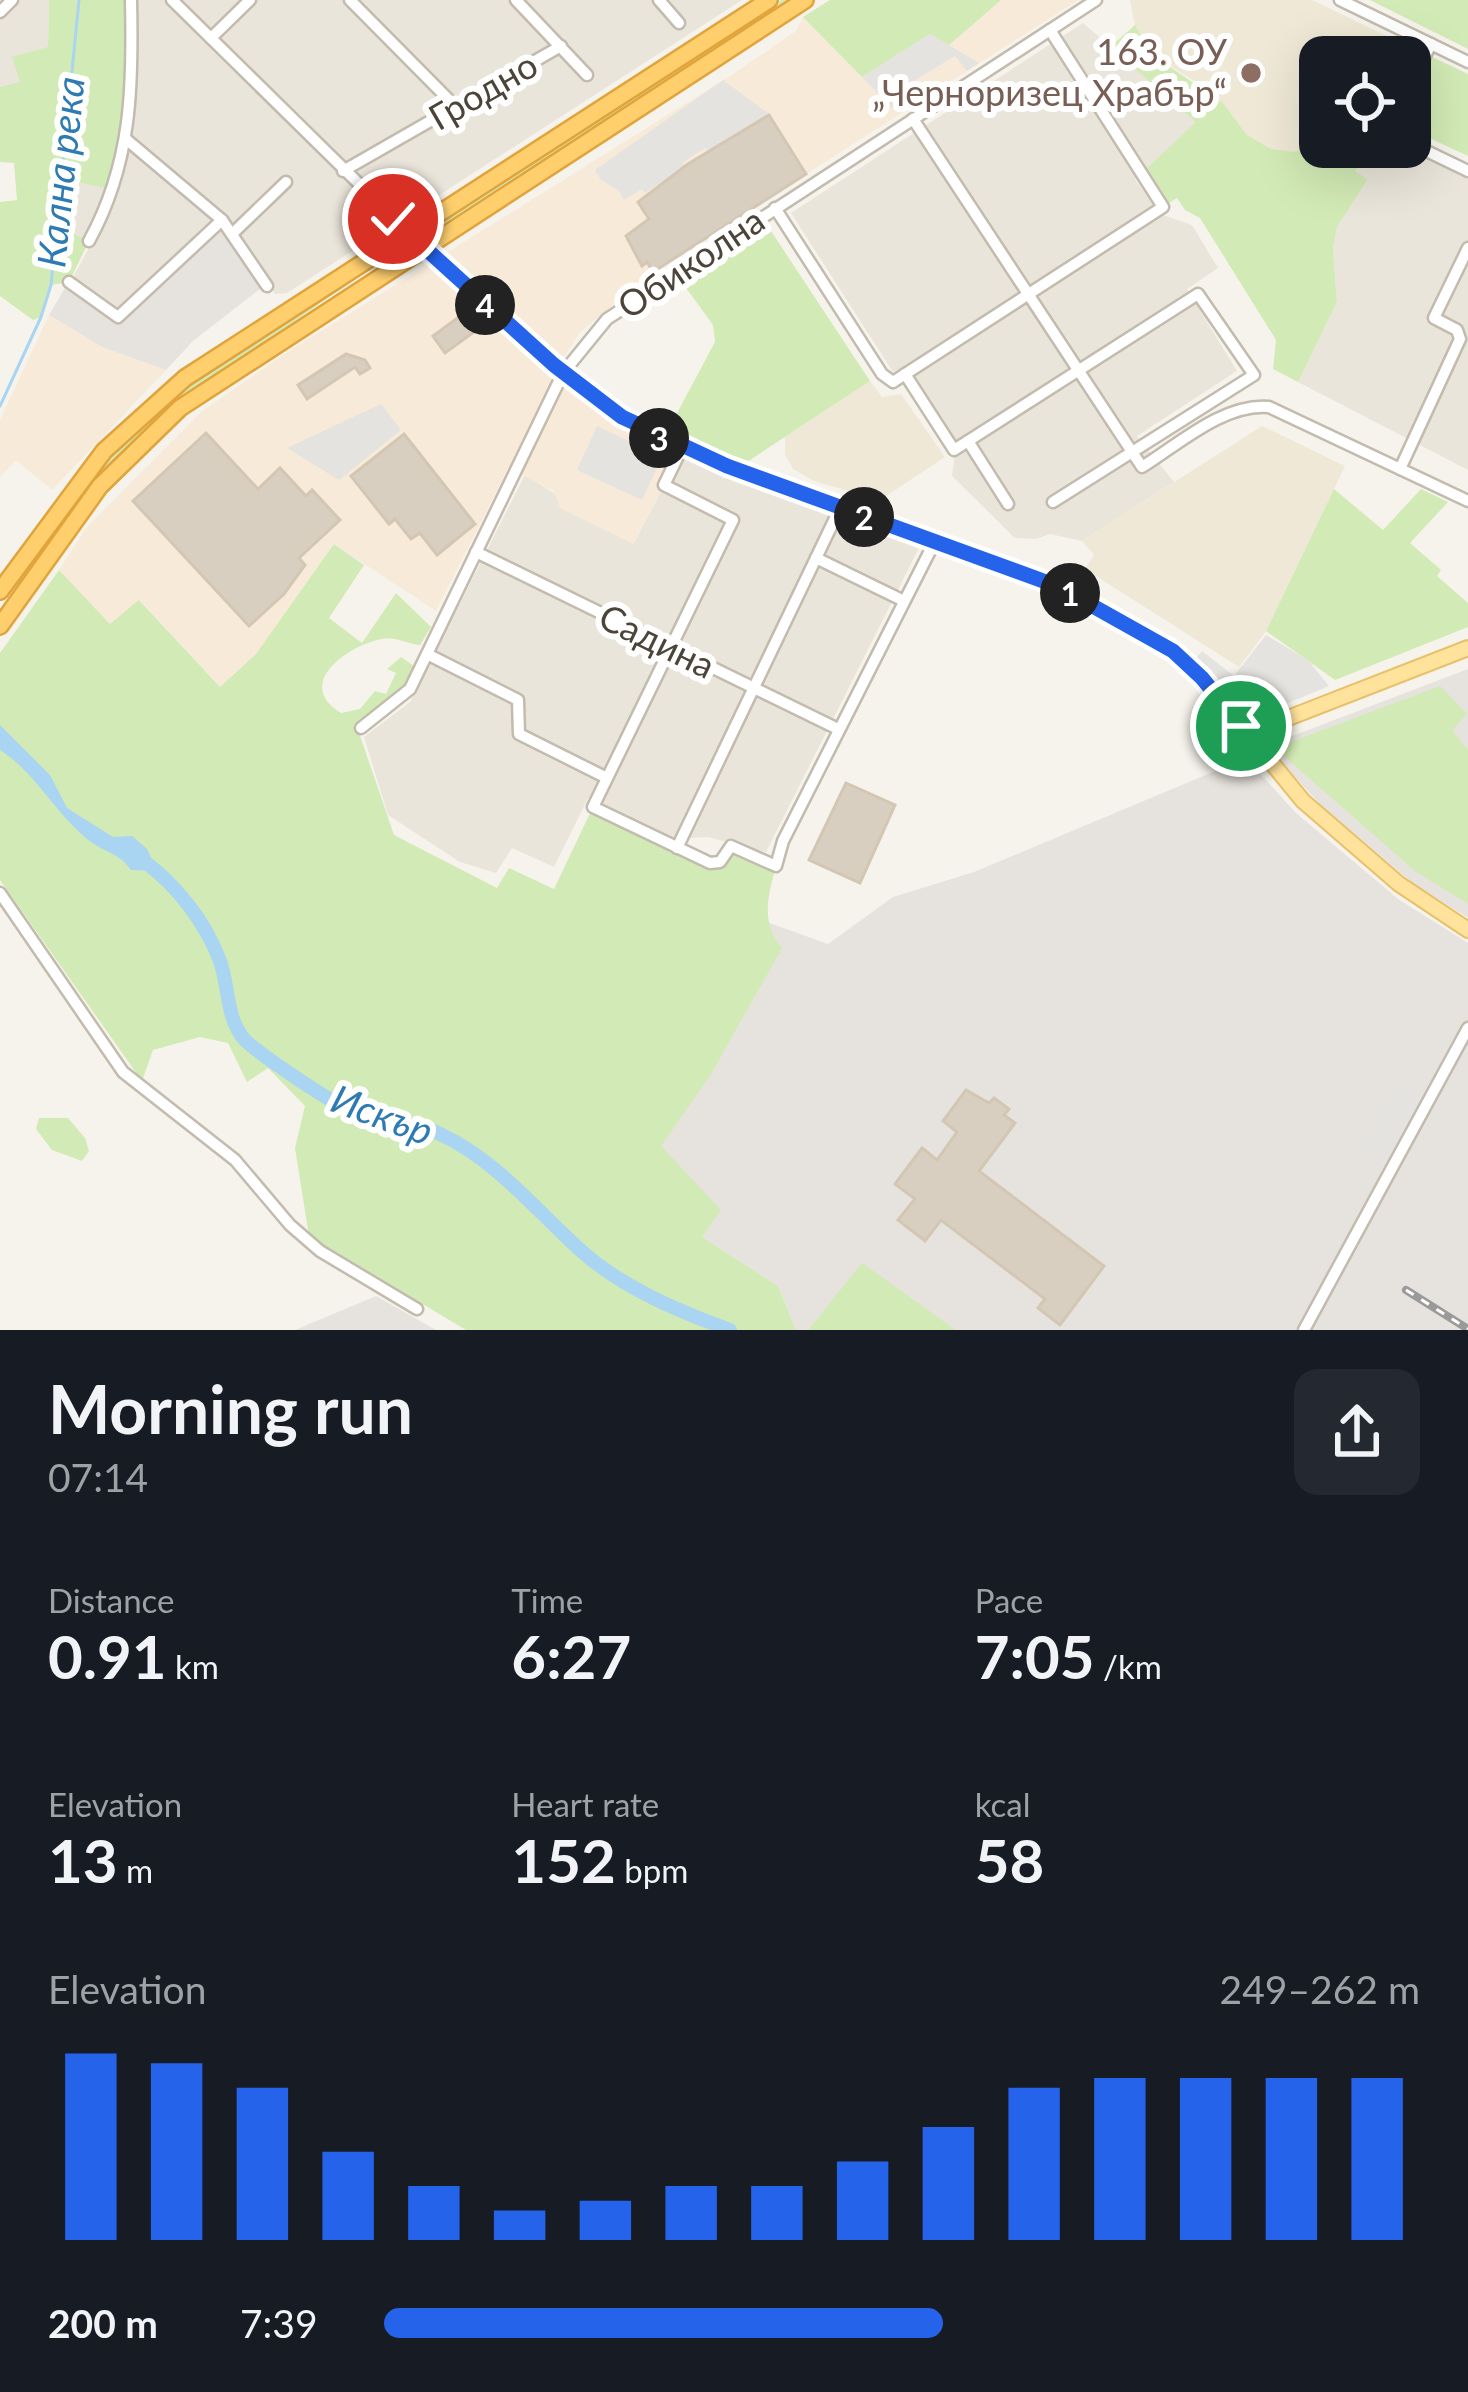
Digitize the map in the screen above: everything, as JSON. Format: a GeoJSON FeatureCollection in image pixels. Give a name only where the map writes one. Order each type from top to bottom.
{"type":"FeatureCollection","features":[{"type":"Feature","properties":{"kind":"highway"},"geometry":{"type":"LineString","coordinates":[[0,591],[82,476],[150,406],[220,354],[769,0]]}},
{"type":"Feature","properties":{"kind":"highway"},"geometry":{"type":"LineString","coordinates":[[0,626],[85,505],[164,421],[218,380],[805,0]]}},
{"type":"Feature","properties":{"kind":"main road"},"geometry":{"type":"LineString","coordinates":[[408,232],[563,373],[622,417],[682,448],[1057,586],[1173,651],[1202,678],[1303,801],[1399,884],[1468,930]]}},
{"type":"Feature","properties":{"kind":"main road"},"geometry":{"type":"LineString","coordinates":[[1247,734],[1468,647]]}},
{"type":"Feature","properties":{"kind":"street"},"geometry":{"type":"LineString","coordinates":[[0,13],[12,0]]}},
{"type":"Feature","properties":{"kind":"street"},"geometry":{"type":"LineString","coordinates":[[89,241],[127,140],[134,92],[131,0]]}},
{"type":"Feature","properties":{"kind":"street"},"geometry":{"type":"LineString","coordinates":[[172,0],[408,232]]}},
{"type":"Feature","properties":{"kind":"street"},"geometry":{"type":"LineString","coordinates":[[211,38],[250,0]]}},
{"type":"Feature","properties":{"kind":"street"},"geometry":{"type":"LineString","coordinates":[[350,0],[456,107]]}},
{"type":"Feature","properties":{"kind":"street"},"geometry":{"type":"LineString","coordinates":[[516,0],[587,75]]}},
{"type":"Feature","properties":{"kind":"street"},"geometry":{"type":"LineString","coordinates":[[659,0],[679,23]]}},
{"type":"Feature","properties":{"kind":"street","name":"Обиколна"},"geometry":{"type":"LineString","coordinates":[[361,728],[410,689],[563,373],[618,310],[1096,0]]}},
{"type":"Feature","properties":{"kind":"street"},"geometry":{"type":"LineString","coordinates":[[1340,0],[1414,36]]}},
{"type":"Feature","properties":{"kind":"street"},"geometry":{"type":"LineString","coordinates":[[775,208],[882,374],[893,382],[1163,207],[1050,30]]}},
{"type":"Feature","properties":{"kind":"street"},"geometry":{"type":"LineString","coordinates":[[1431,44],[1468,62]]}},
{"type":"Feature","properties":{"kind":"street","name":"Гродно"},"geometry":{"type":"LineString","coordinates":[[343,171],[560,46]]}},
{"type":"Feature","properties":{"kind":"street"},"geometry":{"type":"LineString","coordinates":[[913,119],[1142,467],[1226,415],[1253,406],[1282,412],[1468,500]]}},
{"type":"Feature","properties":{"kind":"street"},"geometry":{"type":"LineString","coordinates":[[127,140],[222,220],[267,286]]}},
{"type":"Feature","properties":{"kind":"street"},"geometry":{"type":"LineString","coordinates":[[1431,153],[1468,171]]}},
{"type":"Feature","properties":{"kind":"street"},"geometry":{"type":"LineString","coordinates":[[232,234],[286,182]]}},
{"type":"Feature","properties":{"kind":"street"},"geometry":{"type":"LineString","coordinates":[[69,282],[118,317],[222,220]]}},
{"type":"Feature","properties":{"kind":"street"},"geometry":{"type":"LineString","coordinates":[[1400,469],[1460,339],[1457,330],[1434,318],[1468,248]]}},
{"type":"Feature","properties":{"kind":"street"},"geometry":{"type":"LineString","coordinates":[[905,374],[954,450],[1198,294],[1254,375],[1053,502]]}},
{"type":"Feature","properties":{"kind":"street"},"geometry":{"type":"LineString","coordinates":[[968,442],[1008,504]]}},
{"type":"Feature","properties":{"kind":"street"},"geometry":{"type":"LineString","coordinates":[[682,448],[664,485],[734,520],[593,807],[710,863],[720,862],[731,847],[776,866],[783,841],[934,543]]}},
{"type":"Feature","properties":{"kind":"street"},"geometry":{"type":"LineString","coordinates":[[677,848],[840,508]]}},
{"type":"Feature","properties":{"kind":"street","name":"Садина"},"geometry":{"type":"LineString","coordinates":[[476,552],[838,729]]}},
{"type":"Feature","properties":{"kind":"street"},"geometry":{"type":"LineString","coordinates":[[816,558],[904,602]]}},
{"type":"Feature","properties":{"kind":"street"},"geometry":{"type":"LineString","coordinates":[[429,655],[518,700],[519,734],[607,778]]}},
{"type":"Feature","properties":{"kind":"street"},"geometry":{"type":"LineString","coordinates":[[0,892],[90,1029],[133,1082],[235,1160],[290,1225],[320,1251],[418,1309]]}},
{"type":"Feature","properties":{"kind":"street"},"geometry":{"type":"LineString","coordinates":[[1304,1330],[1468,1028]]}},
{"type":"Feature","properties":{"kind":"shaded area"},"geometry":{"type":"Polygon","coordinates":[[[0,0],[49,0],[48,47],[20,83],[0,87],[0,0]]]}},
{"type":"Feature","properties":{"kind":"shaded area"},"geometry":{"type":"Polygon","coordinates":[[[131,0],[742,0],[287,293],[275,294],[222,218],[117,315],[71,281],[92,242],[63,228],[65,179],[131,0]]]}},
{"type":"Feature","properties":{"kind":"shaded area"},"geometry":{"type":"Polygon","coordinates":[[[830,0],[1078,0],[653,272],[580,332],[550,379],[615,424],[679,457],[633,544],[560,508],[554,491],[508,468],[436,611],[334,544],[256,654],[220,687],[140,600],[111,625],[59,570],[87,527],[201,412],[283,355],[730,76],[796,31],[803,17],[830,0]]]}},
{"type":"Feature","properties":{"kind":"shaded area","name":"163. ОУ „Черноризец Храбър“"},"geometry":{"type":"Polygon","coordinates":[[[1130,0],[1312,0],[1387,36],[1299,36],[1299,151],[1294,153],[1271,149],[1247,135],[1223,103],[1151,54],[1135,25],[1130,0]]]}},
{"type":"Feature","properties":{"kind":"shaded area"},"geometry":{"type":"Polygon","coordinates":[[[1083,23],[1197,122],[1135,179],[1160,214],[1192,225],[1218,268],[1187,289],[1237,371],[1137,436],[1174,482],[1082,541],[1050,534],[1015,538],[952,476],[956,444],[908,365],[893,372],[791,213],[1083,23]]]}},
{"type":"Feature","properties":{"kind":"shaded area"},"geometry":{"type":"Polygon","coordinates":[[[930,34],[979,63],[967,71],[955,56],[900,90],[904,98],[892,108],[862,77],[930,34]]]}},
{"type":"Feature","properties":{"kind":"shaded area"},"geometry":{"type":"Polygon","coordinates":[[[723,80],[769,114],[709,152],[705,148],[683,162],[685,167],[645,193],[642,189],[624,200],[601,180],[595,170],[723,80]]]}},
{"type":"Feature","properties":{"kind":"shaded area"},"geometry":{"type":"Polygon","coordinates":[[[1431,156],[1468,173],[1468,470],[1298,382],[1337,302],[1333,249],[1337,227],[1368,179],[1356,173],[1358,168],[1431,168],[1431,156]]]}},
{"type":"Feature","properties":{"kind":"shaded area"},"geometry":{"type":"Polygon","coordinates":[[[220,229],[260,289],[193,341],[166,370],[102,347],[49,315],[65,288],[74,288],[121,321],[220,229]]]}},
{"type":"Feature","properties":{"kind":"shaded area"},"geometry":{"type":"Polygon","coordinates":[[[49,315],[102,347],[166,370],[52,490],[16,460],[0,477],[0,420],[49,315]]]}},
{"type":"Feature","properties":{"kind":"shaded area"},"geometry":{"type":"Polygon","coordinates":[[[870,381],[882,397],[901,394],[945,457],[880,500],[814,481],[793,469],[785,454],[785,437],[870,381]]]}},
{"type":"Feature","properties":{"kind":"shaded area"},"geometry":{"type":"Polygon","coordinates":[[[381,404],[401,430],[339,480],[287,448],[381,404]]]}},
{"type":"Feature","properties":{"kind":"shaded area"},"geometry":{"type":"Polygon","coordinates":[[[597,426],[662,457],[642,500],[577,470],[597,426]]]}},
{"type":"Feature","properties":{"kind":"shaded area"},"geometry":{"type":"Polygon","coordinates":[[[1262,426],[1345,466],[1266,631],[1239,667],[1085,569],[1094,555],[1082,541],[1262,426]]]}},
{"type":"Feature","properties":{"kind":"shaded area"},"geometry":{"type":"Polygon","coordinates":[[[679,457],[920,546],[766,852],[708,837],[672,839],[588,798],[554,867],[512,848],[496,873],[460,862],[388,815],[364,737],[410,702],[525,475],[634,543],[679,457]]]}},
{"type":"Feature","properties":{"kind":"shaded area"},"geometry":{"type":"Polygon","coordinates":[[[1266,635],[1308,660],[1329,686],[1245,721],[1193,662],[1202,651],[1234,676],[1266,635]]]}},
{"type":"Feature","properties":{"kind":"shaded area"},"geometry":{"type":"Polygon","coordinates":[[[1468,669],[1468,918],[1414,884],[1322,806],[1266,746],[1468,669]]]}},
{"type":"Feature","properties":{"kind":"shaded area"},"geometry":{"type":"Polygon","coordinates":[[[1246,758],[1296,813],[1398,899],[1468,943],[1468,1330],[956,1330],[862,1264],[808,1330],[796,1330],[778,1286],[702,1237],[661,1146],[756,918],[828,944],[893,897],[974,872],[1246,758]]]}},
{"type":"Feature","properties":{"kind":"shaded area"},"geometry":{"type":"Polygon","coordinates":[[[1401,1072],[1432,1087],[1386,1173],[1369,1166],[1374,1155],[1358,1148],[1401,1072]]]}},
{"type":"Feature","properties":{"kind":"shaded area"},"geometry":{"type":"Polygon","coordinates":[[[376,1296],[436,1330],[295,1330],[376,1296]]]}},
{"type":"Feature","properties":{"kind":"green space"},"geometry":{"type":"Polygon","coordinates":[[[49,0],[131,0],[134,92],[112,189],[65,180],[63,228],[89,241],[69,282],[51,285],[41,317],[33,320],[0,296],[0,202],[17,200],[14,163],[0,162],[0,87],[20,82],[12,57],[48,47],[49,0]]]}},
{"type":"Feature","properties":{"kind":"green space"},"geometry":{"type":"Polygon","coordinates":[[[781,0],[794,0],[436,230],[434,227],[781,0]]]}},
{"type":"Feature","properties":{"kind":"green space"},"geometry":{"type":"Polygon","coordinates":[[[830,0],[1001,0],[949,45],[930,34],[862,77],[803,17],[830,0]]]}},
{"type":"Feature","properties":{"kind":"green space"},"geometry":{"type":"Polygon","coordinates":[[[1370,0],[1468,0],[1468,49],[1370,0]]]}},
{"type":"Feature","properties":{"kind":"green space"},"geometry":{"type":"Polygon","coordinates":[[[1135,25],[1151,54],[1223,103],[1247,135],[1271,149],[1299,150],[1299,168],[1358,168],[1356,172],[1368,179],[1337,227],[1333,249],[1337,302],[1298,382],[1273,369],[1276,340],[1200,218],[1185,210],[1177,198],[1169,203],[1147,168],[1196,122],[1110,47],[1135,25]]]}},
{"type":"Feature","properties":{"kind":"green space"},"geometry":{"type":"Polygon","coordinates":[[[1431,56],[1468,74],[1468,156],[1431,139],[1431,56]]]}},
{"type":"Feature","properties":{"kind":"green space"},"geometry":{"type":"Polygon","coordinates":[[[769,228],[870,381],[747,462],[669,428],[715,342],[713,325],[684,285],[769,228]]]}},
{"type":"Feature","properties":{"kind":"green space"},"geometry":{"type":"Polygon","coordinates":[[[402,247],[173,405],[97,479],[17,589],[12,586],[92,476],[167,401],[402,247]]]}},
{"type":"Feature","properties":{"kind":"green space"},"geometry":{"type":"Polygon","coordinates":[[[1334,489],[1383,530],[1421,489],[1448,502],[1410,543],[1468,603],[1468,627],[1335,680],[1266,631],[1334,489]]]}},
{"type":"Feature","properties":{"kind":"green space"},"geometry":{"type":"Polygon","coordinates":[[[334,544],[364,565],[329,618],[362,643],[396,593],[431,627],[420,645],[387,638],[354,649],[324,678],[322,690],[341,713],[360,709],[375,691],[386,694],[396,673],[387,669],[401,657],[414,666],[400,692],[356,724],[394,835],[497,888],[509,868],[554,889],[593,807],[720,862],[727,848],[776,866],[768,919],[782,948],[711,1074],[661,1146],[721,1210],[702,1237],[778,1286],[796,1330],[466,1330],[309,1236],[295,1148],[305,1106],[268,1068],[247,1082],[228,1043],[200,1037],[153,1050],[142,1081],[0,880],[0,653],[59,570],[110,624],[139,600],[220,687],[256,654],[334,544]]]}},
{"type":"Feature","properties":{"kind":"green space"},"geometry":{"type":"Polygon","coordinates":[[[1440,686],[1467,714],[1452,730],[1468,750],[1468,904],[1415,871],[1275,748],[1440,686]]]}},
{"type":"Feature","properties":{"kind":"green space"},"geometry":{"type":"Polygon","coordinates":[[[39,1118],[68,1118],[85,1138],[89,1151],[82,1161],[52,1150],[36,1129],[39,1118]]]}},
{"type":"Feature","properties":{"kind":"green space"},"geometry":{"type":"Polygon","coordinates":[[[862,1263],[956,1330],[808,1330],[862,1263]]]}},
{"type":"Feature","properties":{"kind":"water"},"geometry":{"type":"Polygon","coordinates":[[[0,725],[50,775],[67,808],[113,837],[132,836],[147,849],[157,871],[131,870],[81,833],[0,750],[0,725]]]}},
{"type":"Feature","properties":{"kind":"building"},"geometry":{"type":"Polygon","coordinates":[[[769,115],[806,174],[653,272],[647,262],[642,266],[626,236],[649,219],[638,202],[688,164],[769,115]]]}},
{"type":"Feature","properties":{"kind":"building"},"geometry":{"type":"Polygon","coordinates":[[[471,308],[485,324],[445,353],[433,336],[471,308]]]}},
{"type":"Feature","properties":{"kind":"building"},"geometry":{"type":"Polygon","coordinates":[[[346,354],[365,360],[370,368],[360,374],[355,367],[307,399],[298,385],[346,354]]]}},
{"type":"Feature","properties":{"kind":"building"},"geometry":{"type":"Polygon","coordinates":[[[206,433],[258,489],[280,468],[306,496],[312,490],[340,520],[299,558],[305,565],[284,594],[249,626],[133,501],[206,433]]]}},
{"type":"Feature","properties":{"kind":"building"},"geometry":{"type":"Polygon","coordinates":[[[404,434],[475,524],[437,555],[420,533],[411,539],[395,519],[389,524],[351,476],[404,434]]]}},
{"type":"Feature","properties":{"kind":"building"},"geometry":{"type":"Polygon","coordinates":[[[846,783],[895,805],[860,883],[809,860],[846,783]]]}},
{"type":"Feature","properties":{"kind":"building"},"geometry":{"type":"Polygon","coordinates":[[[966,1090],[989,1103],[994,1098],[1009,1109],[1004,1115],[1015,1123],[979,1171],[1104,1266],[1060,1325],[1038,1308],[1045,1299],[941,1220],[925,1241],[898,1220],[915,1199],[895,1184],[922,1148],[937,1160],[957,1132],[943,1121],[966,1090]]]}},
{"type":"Feature","properties":{"kind":"waterway","name":"Кална река"},"geometry":{"type":"LineString","coordinates":[[0,406],[51,285],[79,0]]}},
{"type":"Feature","properties":{"kind":"waterway","name":"Искър"},"geometry":{"type":"LineString","coordinates":[[144,861],[198,918],[220,961],[234,1021],[252,1046],[348,1110],[428,1129],[459,1144],[495,1170],[612,1275],[730,1330]]}},
{"type":"Feature","properties":{"kind":"railway"},"geometry":{"type":"LineString","coordinates":[[1406,1290],[1468,1329]]}},
{"type":"Feature","properties":{"kind":"place","name":"163. ОУ „Черноризец Храбър“"},"geometry":{"type":"Point","coordinates":[1251,73]}},
{"type":"Feature","properties":{"kind":"route"},"geometry":{"type":"LineString","coordinates":[[393,219],[476,298],[622,417],[727,466],[1057,586],[1173,651],[1241,726]]}}]}
